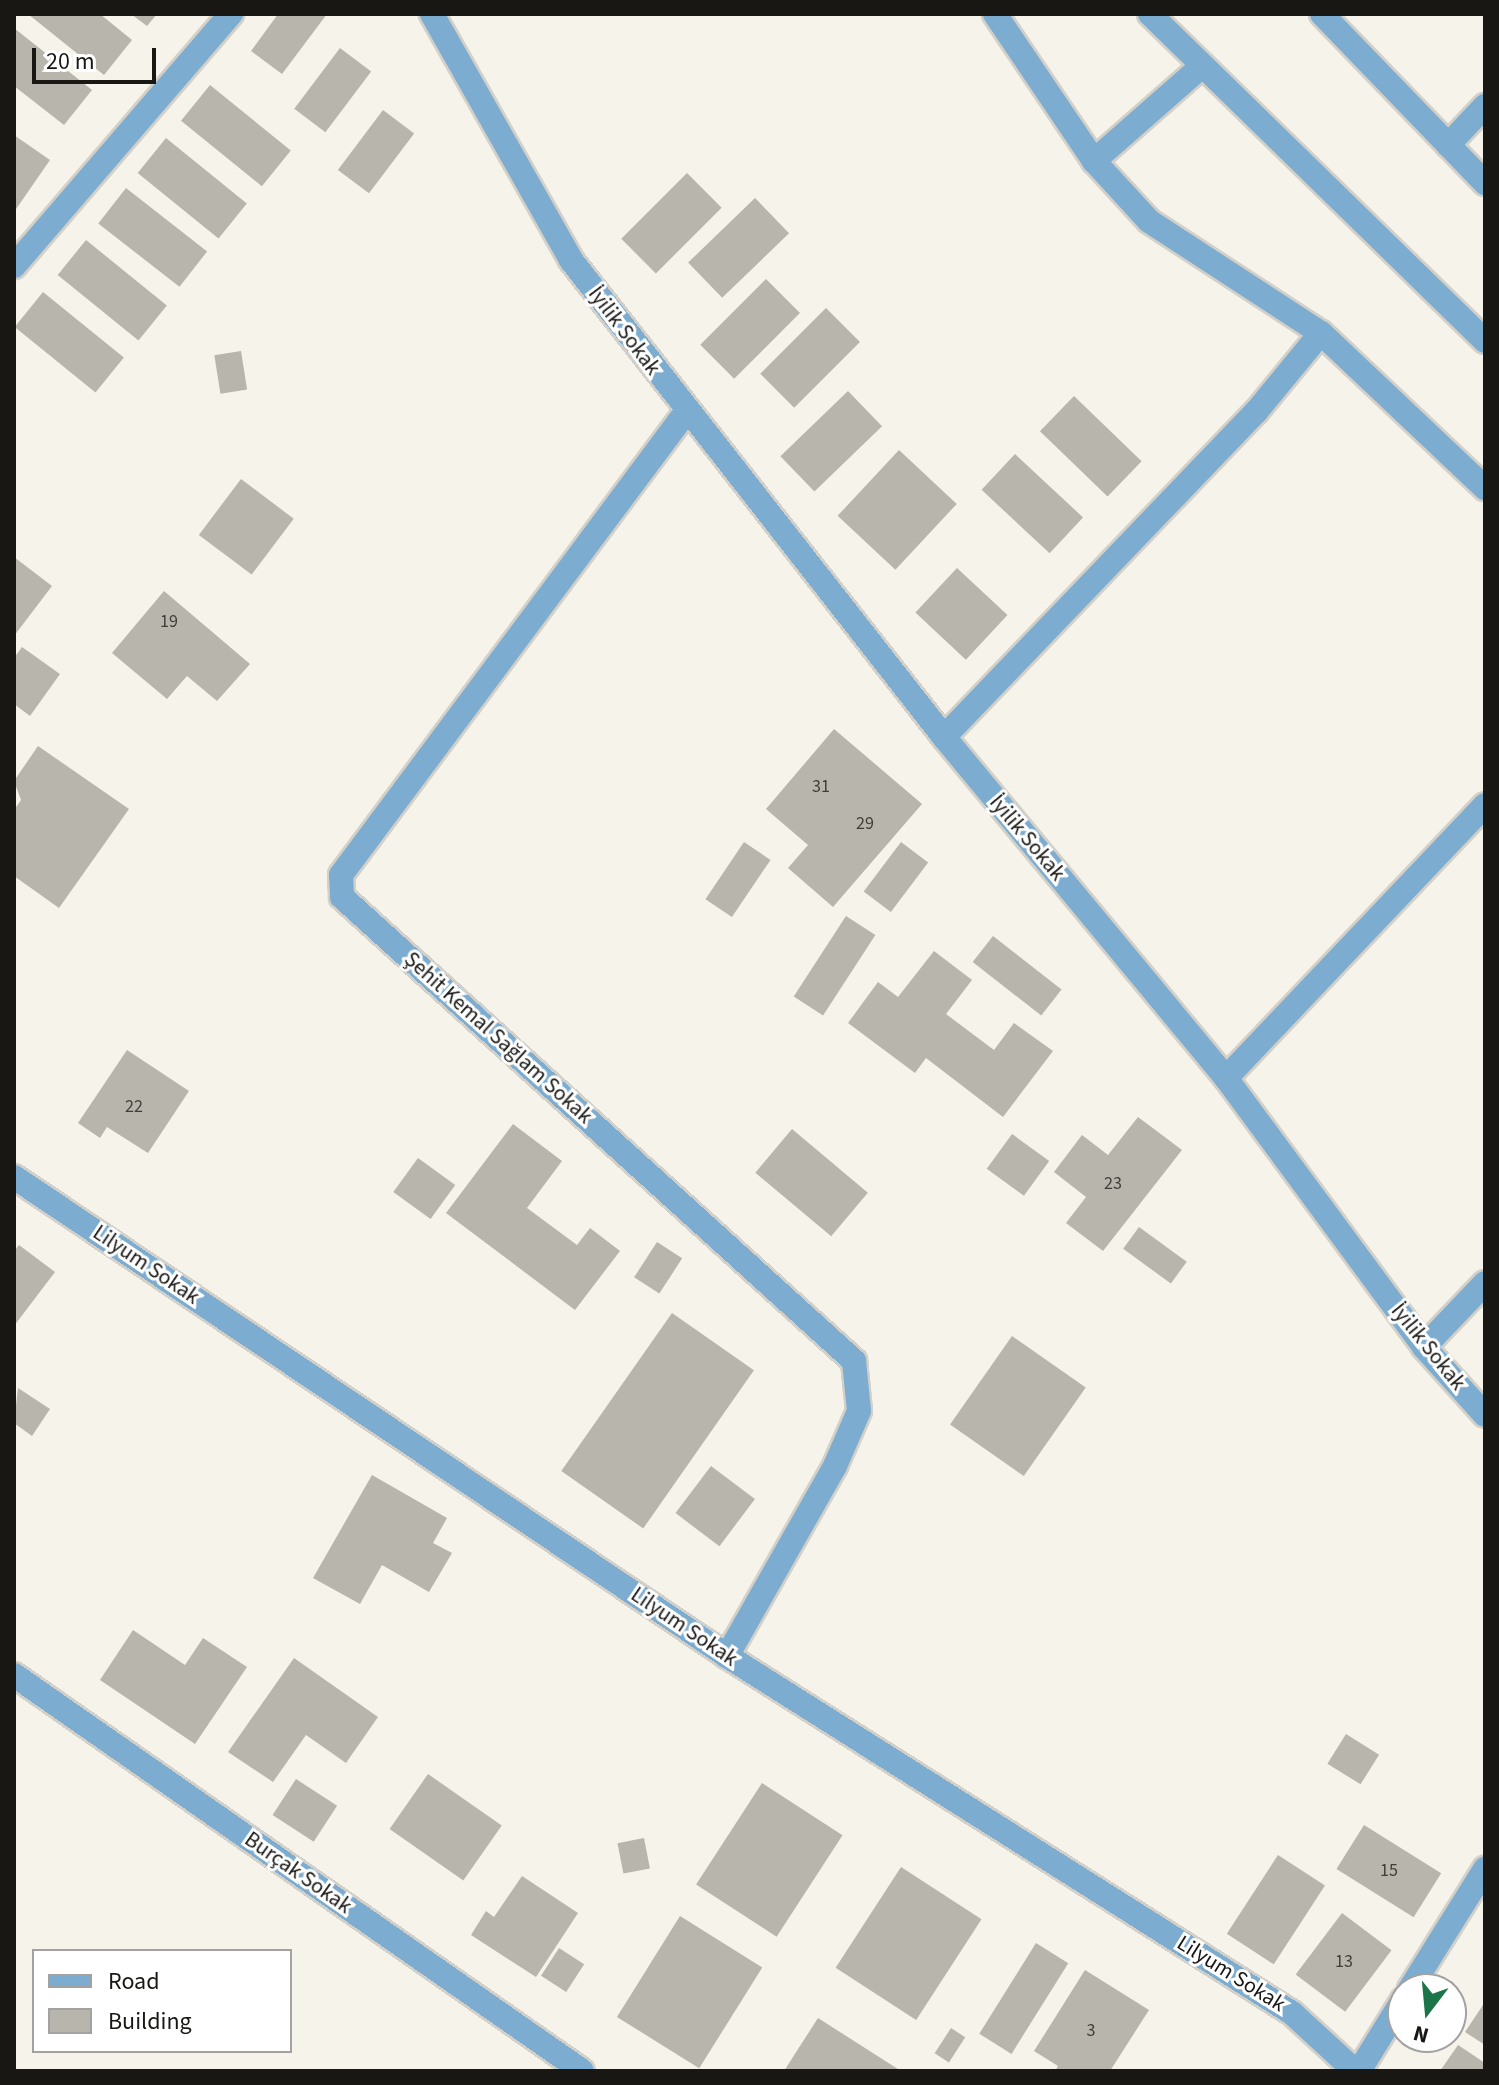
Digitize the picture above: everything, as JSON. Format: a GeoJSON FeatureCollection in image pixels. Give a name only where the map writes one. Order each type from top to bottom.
{"type":"FeatureCollection","features":[{"type":"Feature","properties":{"kind":"street"},"geometry":{"type":"LineString","coordinates":[[14,266],[231,14]]}},
{"type":"Feature","properties":{"kind":"street","name":"İyilik Sokak"},"geometry":{"type":"LineString","coordinates":[[432,14],[571,260],[686,412],[944,737],[1226,1078],[1424,1347],[1485,1415]]}},
{"type":"Feature","properties":{"kind":"street"},"geometry":{"type":"LineString","coordinates":[[995,14],[1094,161],[1149,221],[1321,333],[1485,488]]}},
{"type":"Feature","properties":{"kind":"street"},"geometry":{"type":"LineString","coordinates":[[1150,14],[1485,341]]}},
{"type":"Feature","properties":{"kind":"street"},"geometry":{"type":"LineString","coordinates":[[1322,14],[1485,183]]}},
{"type":"Feature","properties":{"kind":"street"},"geometry":{"type":"LineString","coordinates":[[1094,161],[1202,66]]}},
{"type":"Feature","properties":{"kind":"street"},"geometry":{"type":"LineString","coordinates":[[1448,145],[1485,106]]}},
{"type":"Feature","properties":{"kind":"street"},"geometry":{"type":"LineString","coordinates":[[944,737],[1256,412],[1321,333]]}},
{"type":"Feature","properties":{"kind":"street","name":"Şehit Kemal Sağlam Sokak"},"geometry":{"type":"LineString","coordinates":[[686,412],[432,747],[341,875],[341,886],[342,897],[854,1361],[859,1411],[835,1466],[727,1656]]}},
{"type":"Feature","properties":{"kind":"street"},"geometry":{"type":"LineString","coordinates":[[1226,1078],[1485,805]]}},
{"type":"Feature","properties":{"kind":"street","name":"Lilyum Sokak"},"geometry":{"type":"LineString","coordinates":[[14,1177],[727,1656],[1292,2013],[1357,2071]]}},
{"type":"Feature","properties":{"kind":"street"},"geometry":{"type":"LineString","coordinates":[[1424,1347],[1485,1283]]}},
{"type":"Feature","properties":{"kind":"street","name":"Burçak Sokak"},"geometry":{"type":"LineString","coordinates":[[14,1675],[582,2071]]}},
{"type":"Feature","properties":{"kind":"street"},"geometry":{"type":"LineString","coordinates":[[1420,1973],[1485,1869]]}},
{"type":"Feature","properties":{"kind":"street"},"geometry":{"type":"LineString","coordinates":[[1357,2071],[1387,2025]]}},
{"type":"Feature","properties":{"kind":"building"},"geometry":{"type":"Polygon","coordinates":[[[28,14],[100,14],[132,40],[104,75],[28,14]]]}},
{"type":"Feature","properties":{"kind":"building"},"geometry":{"type":"Polygon","coordinates":[[[131,14],[157,14],[147,26],[131,14]]]}},
{"type":"Feature","properties":{"kind":"building"},"geometry":{"type":"Polygon","coordinates":[[[278,14],[327,14],[282,74],[251,51],[278,14]]]}},
{"type":"Feature","properties":{"kind":"building"},"geometry":{"type":"Polygon","coordinates":[[[14,28],[92,90],[64,125],[14,86],[14,28]]]}},
{"type":"Feature","properties":{"kind":"building"},"geometry":{"type":"Polygon","coordinates":[[[340,48],[371,71],[325,132],[294,109],[340,48]]]}},
{"type":"Feature","properties":{"kind":"building"},"geometry":{"type":"Polygon","coordinates":[[[210,85],[291,150],[262,186],[181,121],[210,85]]]}},
{"type":"Feature","properties":{"kind":"building"},"geometry":{"type":"Polygon","coordinates":[[[383,110],[414,133],[369,193],[338,170],[383,110]]]}},
{"type":"Feature","properties":{"kind":"building"},"geometry":{"type":"Polygon","coordinates":[[[14,135],[50,160],[14,212],[14,135]]]}},
{"type":"Feature","properties":{"kind":"building"},"geometry":{"type":"Polygon","coordinates":[[[166,138],[247,203],[219,238],[138,173],[166,138]]]}},
{"type":"Feature","properties":{"kind":"building"},"geometry":{"type":"Polygon","coordinates":[[[687,173],[722,208],[656,273],[621,239],[687,173]]]}},
{"type":"Feature","properties":{"kind":"building"},"geometry":{"type":"Polygon","coordinates":[[[126,188],[207,251],[179,287],[98,223],[126,188]]]}},
{"type":"Feature","properties":{"kind":"building"},"geometry":{"type":"Polygon","coordinates":[[[755,198],[789,233],[722,298],[688,263],[755,198]]]}},
{"type":"Feature","properties":{"kind":"building"},"geometry":{"type":"Polygon","coordinates":[[[86,240],[167,305],[139,340],[58,275],[86,240]]]}},
{"type":"Feature","properties":{"kind":"building"},"geometry":{"type":"Polygon","coordinates":[[[766,279],[800,313],[734,379],[700,345],[766,279]]]}},
{"type":"Feature","properties":{"kind":"building"},"geometry":{"type":"Polygon","coordinates":[[[43,292],[124,357],[96,392],[15,327],[43,292]]]}},
{"type":"Feature","properties":{"kind":"building"},"geometry":{"type":"Polygon","coordinates":[[[826,308],[860,342],[794,408],[760,374],[826,308]]]}},
{"type":"Feature","properties":{"kind":"building"},"geometry":{"type":"Polygon","coordinates":[[[241,351],[247,390],[220,394],[214,355],[241,351]]]}},
{"type":"Feature","properties":{"kind":"building"},"geometry":{"type":"Polygon","coordinates":[[[848,391],[882,426],[814,492],[780,456],[848,391]]]}},
{"type":"Feature","properties":{"kind":"building"},"geometry":{"type":"Polygon","coordinates":[[[1074,396],[1142,461],[1108,497],[1040,431],[1074,396]]]}},
{"type":"Feature","properties":{"kind":"building"},"geometry":{"type":"Polygon","coordinates":[[[899,450],[957,504],[895,570],[838,516],[899,450]]]}},
{"type":"Feature","properties":{"kind":"building"},"geometry":{"type":"Polygon","coordinates":[[[1015,454],[1083,517],[1050,553],[982,490],[1015,454]]]}},
{"type":"Feature","properties":{"kind":"building"},"geometry":{"type":"Polygon","coordinates":[[[241,479],[294,519],[252,575],[199,535],[241,479]]]}},
{"type":"Feature","properties":{"kind":"building"},"geometry":{"type":"Polygon","coordinates":[[[14,557],[52,586],[14,636],[14,557]]]}},
{"type":"Feature","properties":{"kind":"building"},"geometry":{"type":"Polygon","coordinates":[[[957,568],[1007,615],[966,660],[915,613],[957,568]]]}},
{"type":"Feature","properties":{"kind":"building"},"geometry":{"type":"Polygon","coordinates":[[[164,591],[250,664],[217,701],[187,676],[167,699],[112,653],[164,591]]]}},
{"type":"Feature","properties":{"kind":"building"},"geometry":{"type":"Polygon","coordinates":[[[22,647],[60,674],[30,716],[14,704],[14,658],[22,647]]]}},
{"type":"Feature","properties":{"kind":"building"},"geometry":{"type":"Polygon","coordinates":[[[834,729],[922,804],[833,907],[788,868],[808,845],[766,809],[834,729]]]}},
{"type":"Feature","properties":{"kind":"building"},"geometry":{"type":"Polygon","coordinates":[[[38,746],[129,809],[59,908],[14,876],[14,810],[21,800],[14,781],[38,746]]]}},
{"type":"Feature","properties":{"kind":"building"},"geometry":{"type":"Polygon","coordinates":[[[744,842],[771,860],[732,917],[705,899],[744,842]]]}},
{"type":"Feature","properties":{"kind":"building"},"geometry":{"type":"Polygon","coordinates":[[[901,842],[928,862],[891,912],[864,892],[901,842]]]}},
{"type":"Feature","properties":{"kind":"building"},"geometry":{"type":"Polygon","coordinates":[[[846,916],[875,935],[823,1016],[794,997],[846,916]]]}},
{"type":"Feature","properties":{"kind":"building"},"geometry":{"type":"Polygon","coordinates":[[[993,936],[1062,990],[1041,1016],[973,962],[993,936]]]}},
{"type":"Feature","properties":{"kind":"building"},"geometry":{"type":"Polygon","coordinates":[[[934,951],[972,980],[946,1014],[994,1050],[1014,1023],[1053,1051],[1003,1117],[926,1058],[915,1073],[848,1023],[878,982],[898,997],[934,951]]]}},
{"type":"Feature","properties":{"kind":"building"},"geometry":{"type":"Polygon","coordinates":[[[127,1050],[189,1091],[148,1153],[107,1127],[100,1138],[78,1123],[127,1050]]]}},
{"type":"Feature","properties":{"kind":"building"},"geometry":{"type":"Polygon","coordinates":[[[1138,1117],[1182,1150],[1103,1251],[1066,1223],[1086,1197],[1054,1172],[1082,1135],[1108,1155],[1138,1117]]]}},
{"type":"Feature","properties":{"kind":"building"},"geometry":{"type":"Polygon","coordinates":[[[513,1124],[562,1161],[527,1208],[577,1245],[590,1228],[620,1251],[575,1310],[446,1213],[513,1124]]]}},
{"type":"Feature","properties":{"kind":"building"},"geometry":{"type":"Polygon","coordinates":[[[792,1129],[868,1193],[831,1236],[755,1173],[792,1129]]]}},
{"type":"Feature","properties":{"kind":"building"},"geometry":{"type":"Polygon","coordinates":[[[1012,1134],[1049,1161],[1024,1196],[987,1169],[1012,1134]]]}},
{"type":"Feature","properties":{"kind":"building"},"geometry":{"type":"Polygon","coordinates":[[[418,1158],[455,1185],[431,1219],[393,1192],[418,1158]]]}},
{"type":"Feature","properties":{"kind":"building"},"geometry":{"type":"Polygon","coordinates":[[[1139,1227],[1187,1262],[1171,1284],[1123,1249],[1139,1227]]]}},
{"type":"Feature","properties":{"kind":"building"},"geometry":{"type":"Polygon","coordinates":[[[657,1242],[682,1258],[659,1294],[634,1277],[657,1242]]]}},
{"type":"Feature","properties":{"kind":"building"},"geometry":{"type":"Polygon","coordinates":[[[19,1245],[55,1272],[14,1326],[14,1251],[19,1245]]]}},
{"type":"Feature","properties":{"kind":"building"},"geometry":{"type":"Polygon","coordinates":[[[672,1313],[754,1370],[643,1528],[561,1471],[672,1313]]]}},
{"type":"Feature","properties":{"kind":"building"},"geometry":{"type":"Polygon","coordinates":[[[1012,1336],[1086,1388],[1024,1476],[950,1424],[1012,1336]]]}},
{"type":"Feature","properties":{"kind":"building"},"geometry":{"type":"Polygon","coordinates":[[[18,1388],[50,1409],[32,1436],[14,1423],[18,1388]]]}},
{"type":"Feature","properties":{"kind":"building"},"geometry":{"type":"Polygon","coordinates":[[[711,1466],[755,1499],[719,1546],[675,1513],[711,1466]]]}},
{"type":"Feature","properties":{"kind":"building"},"geometry":{"type":"Polygon","coordinates":[[[372,1475],[447,1518],[433,1543],[452,1553],[429,1592],[382,1565],[360,1604],[313,1578],[372,1475]]]}},
{"type":"Feature","properties":{"kind":"building"},"geometry":{"type":"Polygon","coordinates":[[[133,1630],[185,1665],[203,1638],[247,1667],[195,1744],[100,1680],[133,1630]]]}},
{"type":"Feature","properties":{"kind":"building"},"geometry":{"type":"Polygon","coordinates":[[[294,1658],[378,1717],[346,1763],[306,1735],[273,1782],[228,1752],[294,1658]]]}},
{"type":"Feature","properties":{"kind":"building"},"geometry":{"type":"Polygon","coordinates":[[[1346,1734],[1379,1755],[1361,1784],[1327,1764],[1346,1734]]]}},
{"type":"Feature","properties":{"kind":"building"},"geometry":{"type":"Polygon","coordinates":[[[428,1774],[502,1826],[463,1881],[390,1829],[428,1774]]]}},
{"type":"Feature","properties":{"kind":"building"},"geometry":{"type":"Polygon","coordinates":[[[296,1779],[337,1806],[314,1842],[273,1815],[296,1779]]]}},
{"type":"Feature","properties":{"kind":"building"},"geometry":{"type":"Polygon","coordinates":[[[762,1783],[843,1835],[777,1937],[696,1884],[762,1783]]]}},
{"type":"Feature","properties":{"kind":"building"},"geometry":{"type":"Polygon","coordinates":[[[1364,1825],[1441,1873],[1414,1917],[1336,1869],[1364,1825]]]}},
{"type":"Feature","properties":{"kind":"building"},"geometry":{"type":"Polygon","coordinates":[[[644,1838],[650,1868],[623,1874],[617,1843],[644,1838]]]}},
{"type":"Feature","properties":{"kind":"building"},"geometry":{"type":"Polygon","coordinates":[[[1278,1855],[1325,1885],[1274,1964],[1227,1934],[1278,1855]]]}},
{"type":"Feature","properties":{"kind":"building"},"geometry":{"type":"Polygon","coordinates":[[[901,1867],[982,1919],[916,2020],[836,1968],[901,1867]]]}},
{"type":"Feature","properties":{"kind":"building"},"geometry":{"type":"Polygon","coordinates":[[[522,1876],[578,1913],[536,1977],[471,1935],[486,1911],[494,1917],[522,1876]]]}},
{"type":"Feature","properties":{"kind":"building"},"geometry":{"type":"Polygon","coordinates":[[[1342,1913],[1392,1950],[1345,2012],[1296,1974],[1342,1913]]]}},
{"type":"Feature","properties":{"kind":"building"},"geometry":{"type":"Polygon","coordinates":[[[680,1916],[762,1967],[699,2068],[617,2017],[680,1916]]]}},
{"type":"Feature","properties":{"kind":"building"},"geometry":{"type":"Polygon","coordinates":[[[1036,1943],[1068,1963],[1012,2054],[979,2034],[1036,1943]]]}},
{"type":"Feature","properties":{"kind":"building"},"geometry":{"type":"Polygon","coordinates":[[[559,1948],[584,1964],[566,1992],[541,1976],[559,1948]]]}},
{"type":"Feature","properties":{"kind":"building"},"geometry":{"type":"Polygon","coordinates":[[[1085,1970],[1149,2010],[1110,2071],[1055,2071],[1058,2066],[1034,2051],[1085,1970]]]}},
{"type":"Feature","properties":{"kind":"building"},"geometry":{"type":"Polygon","coordinates":[[[1485,2002],[1485,2045],[1467,2033],[1485,2002]]]}},
{"type":"Feature","properties":{"kind":"building"},"geometry":{"type":"Polygon","coordinates":[[[818,2018],[901,2071],[784,2071],[818,2018]]]}},
{"type":"Feature","properties":{"kind":"building"},"geometry":{"type":"Polygon","coordinates":[[[951,2028],[965,2037],[949,2062],[935,2053],[951,2028]]]}},
{"type":"Feature","properties":{"kind":"building"},"geometry":{"type":"Polygon","coordinates":[[[1467,2051],[1485,2063],[1485,2071],[1440,2071],[1452,2053],[1467,2051]]]}}]}
